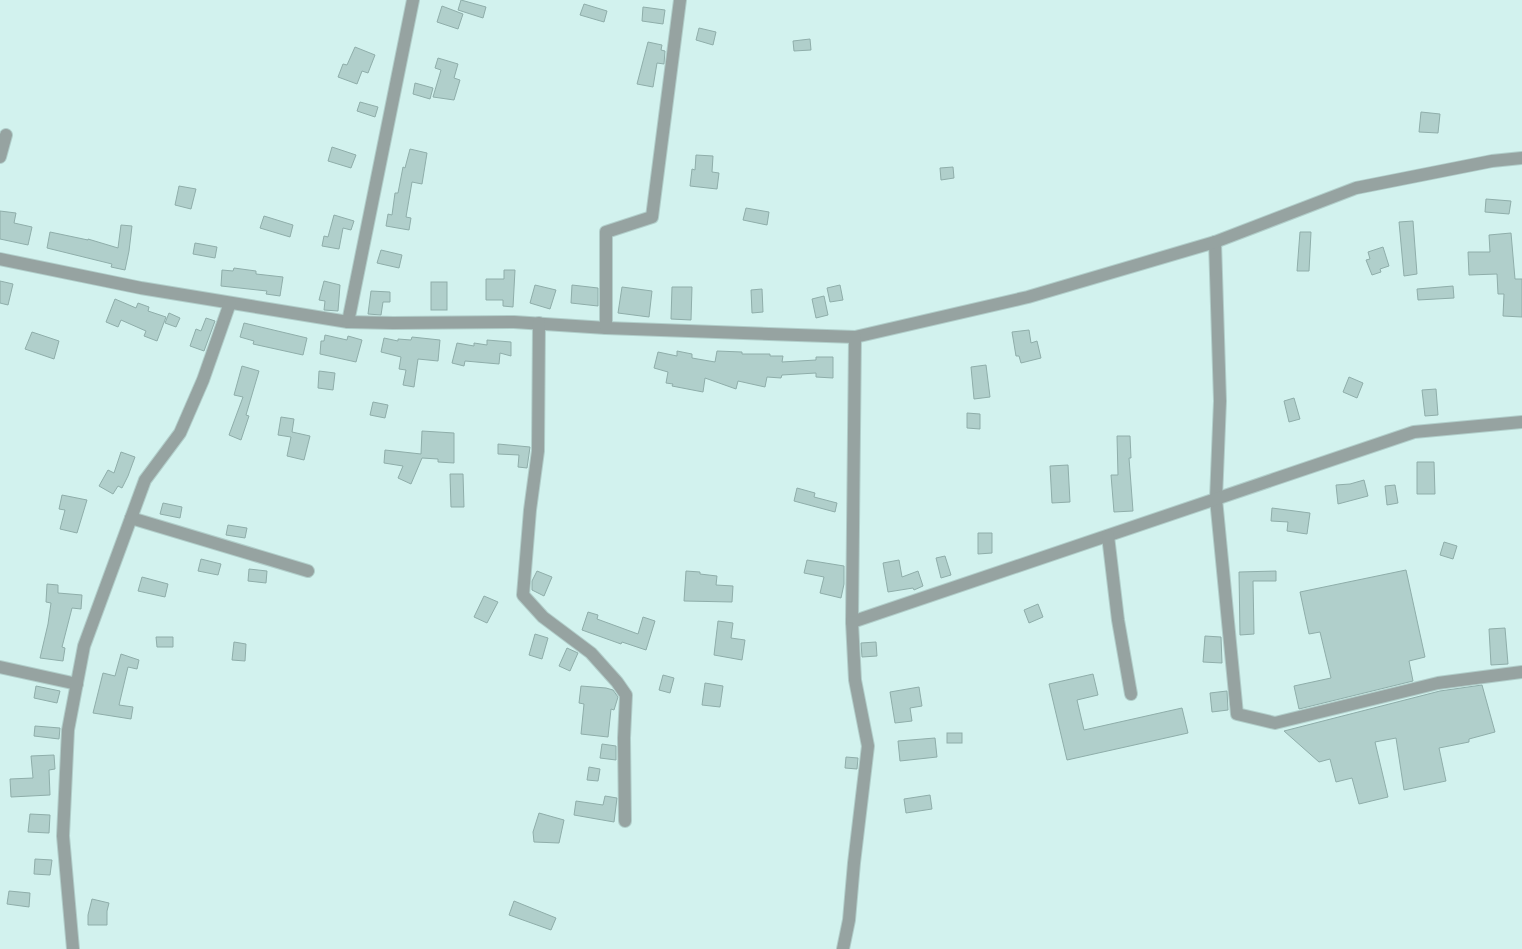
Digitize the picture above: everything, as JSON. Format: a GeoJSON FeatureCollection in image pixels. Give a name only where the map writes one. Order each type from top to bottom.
{"type":"FeatureCollection","features":[{"type":"Feature","properties":{"kind":"street"},"geometry":{"type":"LineString","coordinates":[[348,322],[413,0]]}},
{"type":"Feature","properties":{"kind":"street"},"geometry":{"type":"LineString","coordinates":[[606,328],[606,232],[652,217],[680,0]]}},
{"type":"Feature","properties":{"kind":"street"},"geometry":{"type":"LineString","coordinates":[[0,157],[6,134]]}},
{"type":"Feature","properties":{"kind":"street"},"geometry":{"type":"LineString","coordinates":[[0,259],[141,288],[348,322],[514,322],[606,328],[856,337],[1028,297],[1215,242],[1356,188],[1492,161],[1522,158]]}},
{"type":"Feature","properties":{"kind":"street"},"geometry":{"type":"LineString","coordinates":[[1215,242],[1220,401],[1216,500],[1237,714],[1275,723],[1438,682],[1522,672]]}},
{"type":"Feature","properties":{"kind":"street"},"geometry":{"type":"LineString","coordinates":[[73,949],[64,836],[68,730],[84,646],[145,480],[180,433],[203,380],[230,303]]}},
{"type":"Feature","properties":{"kind":"street"},"geometry":{"type":"LineString","coordinates":[[538,323],[538,450],[522,595],[543,617],[591,653],[626,695],[624,738],[625,822]]}},
{"type":"Feature","properties":{"kind":"street"},"geometry":{"type":"LineString","coordinates":[[843,949],[849,920],[868,746],[855,680],[852,622],[856,337]]}},
{"type":"Feature","properties":{"kind":"street"},"geometry":{"type":"LineString","coordinates":[[852,622],[1414,432],[1522,422]]}},
{"type":"Feature","properties":{"kind":"street"},"geometry":{"type":"LineString","coordinates":[[131,518],[308,572]]}},
{"type":"Feature","properties":{"kind":"street"},"geometry":{"type":"LineString","coordinates":[[1108,536],[1118,620],[1131,694]]}},
{"type":"Feature","properties":{"kind":"street"},"geometry":{"type":"LineString","coordinates":[[0,667],[77,684]]}},
{"type":"Feature","properties":{"kind":"building"},"geometry":{"type":"Polygon","coordinates":[[[461,0],[486,7],[483,18],[458,10],[461,0]]]}},
{"type":"Feature","properties":{"kind":"building"},"geometry":{"type":"Polygon","coordinates":[[[584,4],[607,11],[604,22],[580,15],[584,4]]]}},
{"type":"Feature","properties":{"kind":"building"},"geometry":{"type":"Polygon","coordinates":[[[442,6],[463,14],[458,29],[437,22],[442,6]]]}},
{"type":"Feature","properties":{"kind":"building"},"geometry":{"type":"Polygon","coordinates":[[[643,7],[665,10],[663,24],[642,21],[643,7]]]}},
{"type":"Feature","properties":{"kind":"building"},"geometry":{"type":"Polygon","coordinates":[[[699,28],[716,32],[713,45],[696,40],[699,28]]]}},
{"type":"Feature","properties":{"kind":"building"},"geometry":{"type":"Polygon","coordinates":[[[810,39],[811,50],[794,51],[793,41],[810,39]]]}},
{"type":"Feature","properties":{"kind":"building"},"geometry":{"type":"Polygon","coordinates":[[[648,42],[662,45],[661,50],[665,51],[664,64],[657,63],[653,87],[637,84],[648,42]]]}},
{"type":"Feature","properties":{"kind":"building"},"geometry":{"type":"Polygon","coordinates":[[[355,47],[375,55],[368,73],[362,71],[357,84],[338,77],[343,64],[347,65],[355,47]]]}},
{"type":"Feature","properties":{"kind":"building"},"geometry":{"type":"Polygon","coordinates":[[[438,58],[458,64],[454,78],[460,80],[454,100],[433,97],[441,70],[435,68],[438,58]]]}},
{"type":"Feature","properties":{"kind":"building"},"geometry":{"type":"Polygon","coordinates":[[[415,83],[433,88],[430,99],[413,94],[415,83]]]}},
{"type":"Feature","properties":{"kind":"building"},"geometry":{"type":"Polygon","coordinates":[[[360,102],[378,107],[375,117],[357,111],[360,102]]]}},
{"type":"Feature","properties":{"kind":"building"},"geometry":{"type":"Polygon","coordinates":[[[1421,112],[1440,114],[1438,133],[1419,132],[1421,112]]]}},
{"type":"Feature","properties":{"kind":"building"},"geometry":{"type":"Polygon","coordinates":[[[332,147],[356,155],[351,168],[328,161],[332,147]]]}},
{"type":"Feature","properties":{"kind":"building"},"geometry":{"type":"Polygon","coordinates":[[[410,149],[427,153],[422,184],[412,182],[406,217],[411,218],[409,230],[386,226],[388,214],[392,215],[395,193],[398,193],[403,167],[405,168],[410,149]]]}},
{"type":"Feature","properties":{"kind":"building"},"geometry":{"type":"Polygon","coordinates":[[[696,155],[713,156],[712,172],[719,173],[717,189],[690,186],[692,169],[695,170],[696,155]]]}},
{"type":"Feature","properties":{"kind":"building"},"geometry":{"type":"Polygon","coordinates":[[[953,167],[954,178],[941,180],[940,168],[953,167]]]}},
{"type":"Feature","properties":{"kind":"building"},"geometry":{"type":"Polygon","coordinates":[[[179,186],[196,189],[191,209],[175,205],[179,186]]]}},
{"type":"Feature","properties":{"kind":"building"},"geometry":{"type":"Polygon","coordinates":[[[1486,199],[1511,201],[1509,214],[1485,212],[1486,199]]]}},
{"type":"Feature","properties":{"kind":"building"},"geometry":{"type":"Polygon","coordinates":[[[746,208],[769,212],[767,225],[743,220],[746,208]]]}},
{"type":"Feature","properties":{"kind":"building"},"geometry":{"type":"Polygon","coordinates":[[[0,211],[16,213],[14,223],[32,227],[28,245],[0,239],[0,211]]]}},
{"type":"Feature","properties":{"kind":"building"},"geometry":{"type":"Polygon","coordinates":[[[334,215],[354,221],[351,230],[343,228],[339,249],[322,246],[324,236],[328,237],[334,215]]]}},
{"type":"Feature","properties":{"kind":"building"},"geometry":{"type":"Polygon","coordinates":[[[264,216],[293,225],[290,237],[260,228],[264,216]]]}},
{"type":"Feature","properties":{"kind":"building"},"geometry":{"type":"Polygon","coordinates":[[[1413,221],[1417,274],[1404,276],[1399,222],[1413,221]]]}},
{"type":"Feature","properties":{"kind":"building"},"geometry":{"type":"Polygon","coordinates":[[[121,225],[132,226],[125,270],[111,267],[112,264],[47,248],[50,232],[88,239],[118,248],[121,225]]]}},
{"type":"Feature","properties":{"kind":"building"},"geometry":{"type":"Polygon","coordinates":[[[1300,232],[1311,232],[1309,271],[1297,271],[1300,232]]]}},
{"type":"Feature","properties":{"kind":"building"},"geometry":{"type":"Polygon","coordinates":[[[1511,233],[1515,279],[1522,279],[1522,317],[1503,316],[1504,294],[1498,294],[1497,274],[1469,275],[1468,252],[1490,252],[1489,235],[1511,233]]]}},
{"type":"Feature","properties":{"kind":"building"},"geometry":{"type":"Polygon","coordinates":[[[195,243],[217,247],[215,258],[193,254],[195,243]]]}},
{"type":"Feature","properties":{"kind":"building"},"geometry":{"type":"Polygon","coordinates":[[[1383,247],[1389,266],[1380,269],[1381,272],[1372,275],[1366,260],[1370,259],[1368,252],[1383,247]]]}},
{"type":"Feature","properties":{"kind":"building"},"geometry":{"type":"Polygon","coordinates":[[[381,250],[402,255],[399,268],[377,263],[381,250]]]}},
{"type":"Feature","properties":{"kind":"building"},"geometry":{"type":"Polygon","coordinates":[[[234,268],[256,271],[256,274],[283,277],[280,296],[266,294],[267,291],[221,286],[222,270],[233,271],[234,268]]]}},
{"type":"Feature","properties":{"kind":"building"},"geometry":{"type":"Polygon","coordinates":[[[504,270],[515,270],[513,307],[503,306],[503,300],[486,300],[486,279],[504,279],[504,270]]]}},
{"type":"Feature","properties":{"kind":"building"},"geometry":{"type":"Polygon","coordinates":[[[0,281],[13,284],[8,305],[0,303],[0,281]]]}},
{"type":"Feature","properties":{"kind":"building"},"geometry":{"type":"Polygon","coordinates":[[[324,281],[340,285],[338,311],[324,310],[325,301],[319,300],[324,281]]]}},
{"type":"Feature","properties":{"kind":"building"},"geometry":{"type":"Polygon","coordinates":[[[431,282],[447,282],[447,310],[431,310],[431,282]]]}},
{"type":"Feature","properties":{"kind":"building"},"geometry":{"type":"Polygon","coordinates":[[[535,285],[556,290],[550,309],[530,303],[535,285]]]}},
{"type":"Feature","properties":{"kind":"building"},"geometry":{"type":"Polygon","coordinates":[[[572,285],[598,288],[598,306],[571,303],[572,285]]]}},
{"type":"Feature","properties":{"kind":"building"},"geometry":{"type":"Polygon","coordinates":[[[840,285],[843,300],[830,302],[827,288],[840,285]]]}},
{"type":"Feature","properties":{"kind":"building"},"geometry":{"type":"Polygon","coordinates":[[[1453,286],[1454,298],[1418,300],[1417,289],[1453,286]]]}},
{"type":"Feature","properties":{"kind":"building"},"geometry":{"type":"Polygon","coordinates":[[[622,287],[652,291],[649,317],[618,313],[622,287]]]}},
{"type":"Feature","properties":{"kind":"building"},"geometry":{"type":"Polygon","coordinates":[[[672,287],[692,287],[691,320],[671,319],[672,287]]]}},
{"type":"Feature","properties":{"kind":"building"},"geometry":{"type":"Polygon","coordinates":[[[762,289],[763,312],[752,313],[751,290],[762,289]]]}},
{"type":"Feature","properties":{"kind":"building"},"geometry":{"type":"Polygon","coordinates":[[[371,291],[390,292],[390,302],[383,302],[381,315],[368,314],[371,291]]]}},
{"type":"Feature","properties":{"kind":"building"},"geometry":{"type":"Polygon","coordinates":[[[824,296],[828,315],[816,318],[812,299],[824,296]]]}},
{"type":"Feature","properties":{"kind":"building"},"geometry":{"type":"Polygon","coordinates":[[[115,299],[136,308],[138,303],[149,307],[148,311],[166,317],[157,341],[144,336],[146,331],[121,320],[118,327],[106,322],[115,299]]]}},
{"type":"Feature","properties":{"kind":"building"},"geometry":{"type":"Polygon","coordinates":[[[169,313],[180,318],[176,327],[165,323],[169,313]]]}},
{"type":"Feature","properties":{"kind":"building"},"geometry":{"type":"Polygon","coordinates":[[[206,318],[215,321],[204,351],[190,346],[196,329],[201,331],[206,318]]]}},
{"type":"Feature","properties":{"kind":"building"},"geometry":{"type":"Polygon","coordinates":[[[244,323],[307,338],[303,355],[253,344],[254,341],[240,337],[244,323]]]}},
{"type":"Feature","properties":{"kind":"building"},"geometry":{"type":"Polygon","coordinates":[[[1029,330],[1031,343],[1037,341],[1041,358],[1021,363],[1019,356],[1016,356],[1012,332],[1029,330]]]}},
{"type":"Feature","properties":{"kind":"building"},"geometry":{"type":"Polygon","coordinates":[[[32,332],[59,341],[54,359],[25,349],[32,332]]]}},
{"type":"Feature","properties":{"kind":"building"},"geometry":{"type":"Polygon","coordinates":[[[325,335],[347,340],[348,336],[362,340],[356,362],[320,354],[321,341],[324,341],[325,335]]]}},
{"type":"Feature","properties":{"kind":"building"},"geometry":{"type":"Polygon","coordinates":[[[412,337],[440,340],[438,361],[418,359],[414,387],[403,385],[406,370],[399,369],[401,357],[381,352],[384,338],[398,341],[398,339],[411,340],[412,337]]]}},
{"type":"Feature","properties":{"kind":"building"},"geometry":{"type":"Polygon","coordinates":[[[487,340],[511,342],[511,356],[500,353],[499,364],[465,361],[464,366],[452,363],[457,343],[474,346],[474,343],[487,345],[487,340]]]}},
{"type":"Feature","properties":{"kind":"building"},"geometry":{"type":"Polygon","coordinates":[[[677,351],[692,354],[692,358],[715,362],[717,351],[783,356],[782,362],[816,360],[816,357],[833,357],[833,378],[816,377],[816,373],[782,375],[781,378],[767,377],[765,387],[738,381],[736,389],[705,378],[703,392],[672,386],[673,384],[666,383],[668,372],[654,368],[658,352],[677,356],[677,351]]]}},
{"type":"Feature","properties":{"kind":"building"},"geometry":{"type":"Polygon","coordinates":[[[986,365],[990,397],[974,399],[971,367],[986,365]]]}},
{"type":"Feature","properties":{"kind":"building"},"geometry":{"type":"Polygon","coordinates":[[[242,366],[259,371],[246,415],[249,416],[241,440],[229,435],[243,397],[234,395],[242,366]]]}},
{"type":"Feature","properties":{"kind":"building"},"geometry":{"type":"Polygon","coordinates":[[[319,371],[335,373],[333,390],[318,388],[319,371]]]}},
{"type":"Feature","properties":{"kind":"building"},"geometry":{"type":"Polygon","coordinates":[[[1349,377],[1363,383],[1357,398],[1343,392],[1349,377]]]}},
{"type":"Feature","properties":{"kind":"building"},"geometry":{"type":"Polygon","coordinates":[[[1436,389],[1438,415],[1425,416],[1422,390],[1436,389]]]}},
{"type":"Feature","properties":{"kind":"building"},"geometry":{"type":"Polygon","coordinates":[[[1294,398],[1300,419],[1289,422],[1284,401],[1294,398]]]}},
{"type":"Feature","properties":{"kind":"building"},"geometry":{"type":"Polygon","coordinates":[[[373,402],[388,405],[385,418],[370,415],[373,402]]]}},
{"type":"Feature","properties":{"kind":"building"},"geometry":{"type":"Polygon","coordinates":[[[967,413],[980,414],[980,429],[967,428],[967,413]]]}},
{"type":"Feature","properties":{"kind":"building"},"geometry":{"type":"Polygon","coordinates":[[[281,417],[294,419],[292,432],[310,436],[304,460],[287,456],[291,437],[278,435],[281,417]]]}},
{"type":"Feature","properties":{"kind":"building"},"geometry":{"type":"Polygon","coordinates":[[[422,431],[454,433],[454,463],[422,458],[411,484],[398,478],[403,466],[384,463],[385,450],[421,454],[422,431]]]}},
{"type":"Feature","properties":{"kind":"building"},"geometry":{"type":"Polygon","coordinates":[[[1117,436],[1130,436],[1131,458],[1129,458],[1133,511],[1114,512],[1111,475],[1118,475],[1117,436]]]}},
{"type":"Feature","properties":{"kind":"building"},"geometry":{"type":"Polygon","coordinates":[[[498,444],[530,447],[527,468],[518,467],[519,455],[498,454],[498,444]]]}},
{"type":"Feature","properties":{"kind":"building"},"geometry":{"type":"Polygon","coordinates":[[[121,452],[135,457],[122,488],[118,486],[113,494],[99,486],[108,470],[114,473],[121,452]]]}},
{"type":"Feature","properties":{"kind":"building"},"geometry":{"type":"Polygon","coordinates":[[[1417,462],[1434,462],[1435,494],[1417,494],[1417,462]]]}},
{"type":"Feature","properties":{"kind":"building"},"geometry":{"type":"Polygon","coordinates":[[[1068,465],[1070,502],[1052,503],[1050,466],[1068,465]]]}},
{"type":"Feature","properties":{"kind":"building"},"geometry":{"type":"Polygon","coordinates":[[[450,474],[463,474],[464,507],[451,507],[450,474]]]}},
{"type":"Feature","properties":{"kind":"building"},"geometry":{"type":"Polygon","coordinates":[[[1364,480],[1368,496],[1338,504],[1336,485],[1364,480]]]}},
{"type":"Feature","properties":{"kind":"building"},"geometry":{"type":"Polygon","coordinates":[[[1395,485],[1398,503],[1387,505],[1385,486],[1395,485]]]}},
{"type":"Feature","properties":{"kind":"building"},"geometry":{"type":"Polygon","coordinates":[[[797,488],[815,493],[814,497],[837,503],[835,512],[794,501],[797,488]]]}},
{"type":"Feature","properties":{"kind":"building"},"geometry":{"type":"Polygon","coordinates":[[[62,495],[87,500],[77,533],[60,529],[65,510],[59,509],[62,495]]]}},
{"type":"Feature","properties":{"kind":"building"},"geometry":{"type":"Polygon","coordinates":[[[163,503],[182,507],[180,518],[160,514],[163,503]]]}},
{"type":"Feature","properties":{"kind":"building"},"geometry":{"type":"Polygon","coordinates":[[[1272,508],[1310,513],[1307,534],[1287,531],[1288,522],[1271,521],[1272,508]]]}},
{"type":"Feature","properties":{"kind":"building"},"geometry":{"type":"Polygon","coordinates":[[[228,525],[247,528],[245,538],[226,535],[228,525]]]}},
{"type":"Feature","properties":{"kind":"building"},"geometry":{"type":"Polygon","coordinates":[[[978,533],[992,533],[992,553],[978,554],[978,533]]]}},
{"type":"Feature","properties":{"kind":"building"},"geometry":{"type":"Polygon","coordinates":[[[1444,542],[1457,546],[1453,559],[1440,555],[1444,542]]]}},
{"type":"Feature","properties":{"kind":"building"},"geometry":{"type":"Polygon","coordinates":[[[945,556],[951,575],[941,578],[936,558],[945,556]]]}},
{"type":"Feature","properties":{"kind":"building"},"geometry":{"type":"Polygon","coordinates":[[[201,559],[221,564],[218,575],[198,571],[201,559]]]}},
{"type":"Feature","properties":{"kind":"building"},"geometry":{"type":"Polygon","coordinates":[[[807,560],[844,566],[844,584],[841,598],[820,593],[824,577],[804,573],[807,560]]]}},
{"type":"Feature","properties":{"kind":"building"},"geometry":{"type":"Polygon","coordinates":[[[899,560],[902,577],[918,571],[923,586],[914,590],[913,588],[888,592],[883,563],[899,560]]]}},
{"type":"Feature","properties":{"kind":"building"},"geometry":{"type":"Polygon","coordinates":[[[249,569],[267,571],[266,583],[248,581],[249,569]]]}},
{"type":"Feature","properties":{"kind":"building"},"geometry":{"type":"Polygon","coordinates":[[[1406,570],[1425,657],[1409,661],[1413,681],[1299,709],[1294,686],[1331,678],[1320,632],[1309,634],[1300,592],[1406,570]]]}},
{"type":"Feature","properties":{"kind":"building"},"geometry":{"type":"Polygon","coordinates":[[[537,571],[552,577],[544,596],[532,590],[532,581],[537,571]]]}},
{"type":"Feature","properties":{"kind":"building"},"geometry":{"type":"Polygon","coordinates":[[[686,571],[717,576],[716,585],[733,586],[732,602],[684,601],[686,571]]]}},
{"type":"Feature","properties":{"kind":"building"},"geometry":{"type":"Polygon","coordinates":[[[1276,571],[1276,581],[1253,581],[1254,634],[1240,635],[1239,572],[1276,571]]]}},
{"type":"Feature","properties":{"kind":"building"},"geometry":{"type":"Polygon","coordinates":[[[142,577],[168,584],[165,597],[138,591],[142,577]]]}},
{"type":"Feature","properties":{"kind":"building"},"geometry":{"type":"Polygon","coordinates":[[[47,584],[58,585],[58,593],[82,595],[81,609],[72,608],[62,647],[65,648],[63,661],[40,658],[51,603],[46,602],[47,584]]]}},
{"type":"Feature","properties":{"kind":"building"},"geometry":{"type":"Polygon","coordinates":[[[484,596],[498,602],[487,623],[474,617],[484,596]]]}},
{"type":"Feature","properties":{"kind":"building"},"geometry":{"type":"Polygon","coordinates":[[[1038,604],[1043,617],[1029,623],[1024,610],[1038,604]]]}},
{"type":"Feature","properties":{"kind":"building"},"geometry":{"type":"Polygon","coordinates":[[[588,612],[598,615],[597,619],[638,634],[643,617],[655,621],[646,650],[622,642],[621,644],[582,630],[588,612]]]}},
{"type":"Feature","properties":{"kind":"building"},"geometry":{"type":"Polygon","coordinates":[[[718,621],[733,623],[731,638],[745,640],[742,660],[714,655],[718,621]]]}},
{"type":"Feature","properties":{"kind":"building"},"geometry":{"type":"Polygon","coordinates":[[[1505,628],[1508,664],[1491,665],[1489,629],[1505,628]]]}},
{"type":"Feature","properties":{"kind":"building"},"geometry":{"type":"Polygon","coordinates":[[[535,634],[548,638],[542,659],[529,655],[535,634]]]}},
{"type":"Feature","properties":{"kind":"building"},"geometry":{"type":"Polygon","coordinates":[[[1205,636],[1221,637],[1222,663],[1203,662],[1205,636]]]}},
{"type":"Feature","properties":{"kind":"building"},"geometry":{"type":"Polygon","coordinates":[[[156,637],[173,637],[173,647],[157,647],[156,637]]]}},
{"type":"Feature","properties":{"kind":"building"},"geometry":{"type":"Polygon","coordinates":[[[234,642],[246,644],[245,661],[232,660],[234,642]]]}},
{"type":"Feature","properties":{"kind":"building"},"geometry":{"type":"Polygon","coordinates":[[[876,642],[877,656],[862,657],[861,643],[876,642]]]}},
{"type":"Feature","properties":{"kind":"building"},"geometry":{"type":"Polygon","coordinates":[[[567,648],[578,653],[570,671],[559,666],[567,648]]]}},
{"type":"Feature","properties":{"kind":"building"},"geometry":{"type":"Polygon","coordinates":[[[121,654],[139,660],[137,669],[128,667],[119,705],[133,707],[131,719],[93,713],[103,673],[115,676],[121,654]]]}},
{"type":"Feature","properties":{"kind":"building"},"geometry":{"type":"Polygon","coordinates":[[[1093,674],[1098,695],[1077,700],[1084,730],[1182,708],[1188,733],[1067,760],[1049,684],[1093,674]]]}},
{"type":"Feature","properties":{"kind":"building"},"geometry":{"type":"Polygon","coordinates":[[[663,675],[674,678],[670,693],[659,690],[663,675]]]}},
{"type":"Feature","properties":{"kind":"building"},"geometry":{"type":"Polygon","coordinates":[[[705,683],[723,686],[720,707],[702,705],[705,683]]]}},
{"type":"Feature","properties":{"kind":"building"},"geometry":{"type":"Polygon","coordinates":[[[1482,685],[1495,732],[1469,739],[1469,742],[1439,748],[1446,781],[1404,790],[1396,738],[1375,742],[1388,797],[1359,804],[1352,778],[1336,782],[1330,759],[1319,762],[1284,731],[1440,691],[1482,685]]]}},
{"type":"Feature","properties":{"kind":"building"},"geometry":{"type":"Polygon","coordinates":[[[36,686],[60,691],[57,703],[34,698],[36,686]]]}},
{"type":"Feature","properties":{"kind":"building"},"geometry":{"type":"Polygon","coordinates":[[[581,686],[613,690],[618,697],[614,710],[611,709],[608,737],[581,734],[584,704],[579,703],[581,686]]]}},
{"type":"Feature","properties":{"kind":"building"},"geometry":{"type":"Polygon","coordinates":[[[919,687],[922,706],[910,708],[912,721],[895,723],[890,692],[919,687]]]}},
{"type":"Feature","properties":{"kind":"building"},"geometry":{"type":"Polygon","coordinates":[[[1227,691],[1228,710],[1212,712],[1210,693],[1227,691]]]}},
{"type":"Feature","properties":{"kind":"building"},"geometry":{"type":"Polygon","coordinates":[[[35,726],[60,728],[59,739],[34,736],[35,726]]]}},
{"type":"Feature","properties":{"kind":"building"},"geometry":{"type":"Polygon","coordinates":[[[947,733],[962,733],[962,743],[947,743],[947,733]]]}},
{"type":"Feature","properties":{"kind":"building"},"geometry":{"type":"Polygon","coordinates":[[[935,738],[937,757],[900,761],[898,741],[935,738]]]}},
{"type":"Feature","properties":{"kind":"building"},"geometry":{"type":"Polygon","coordinates":[[[602,744],[616,746],[616,760],[600,758],[602,744]]]}},
{"type":"Feature","properties":{"kind":"building"},"geometry":{"type":"Polygon","coordinates":[[[54,755],[55,769],[49,770],[50,795],[11,797],[10,779],[33,778],[31,756],[54,755]]]}},
{"type":"Feature","properties":{"kind":"building"},"geometry":{"type":"Polygon","coordinates":[[[846,757],[858,758],[857,769],[845,768],[846,757]]]}},
{"type":"Feature","properties":{"kind":"building"},"geometry":{"type":"Polygon","coordinates":[[[589,767],[600,769],[598,781],[587,780],[589,767]]]}},
{"type":"Feature","properties":{"kind":"building"},"geometry":{"type":"Polygon","coordinates":[[[930,795],[932,809],[906,813],[904,799],[930,795]]]}},
{"type":"Feature","properties":{"kind":"building"},"geometry":{"type":"Polygon","coordinates":[[[605,796],[617,798],[614,822],[574,815],[576,801],[603,805],[605,796]]]}},
{"type":"Feature","properties":{"kind":"building"},"geometry":{"type":"Polygon","coordinates":[[[539,813],[564,820],[559,843],[534,842],[533,832],[539,813]]]}},
{"type":"Feature","properties":{"kind":"building"},"geometry":{"type":"Polygon","coordinates":[[[30,814],[50,815],[49,833],[28,832],[30,814]]]}},
{"type":"Feature","properties":{"kind":"building"},"geometry":{"type":"Polygon","coordinates":[[[35,859],[52,860],[50,875],[34,874],[35,859]]]}},
{"type":"Feature","properties":{"kind":"building"},"geometry":{"type":"Polygon","coordinates":[[[9,891],[30,893],[29,907],[7,904],[9,891]]]}},
{"type":"Feature","properties":{"kind":"building"},"geometry":{"type":"Polygon","coordinates":[[[92,899],[109,903],[107,925],[88,925],[88,915],[92,899]]]}},
{"type":"Feature","properties":{"kind":"building"},"geometry":{"type":"Polygon","coordinates":[[[514,901],[556,918],[551,930],[509,915],[514,901]]]}}]}
